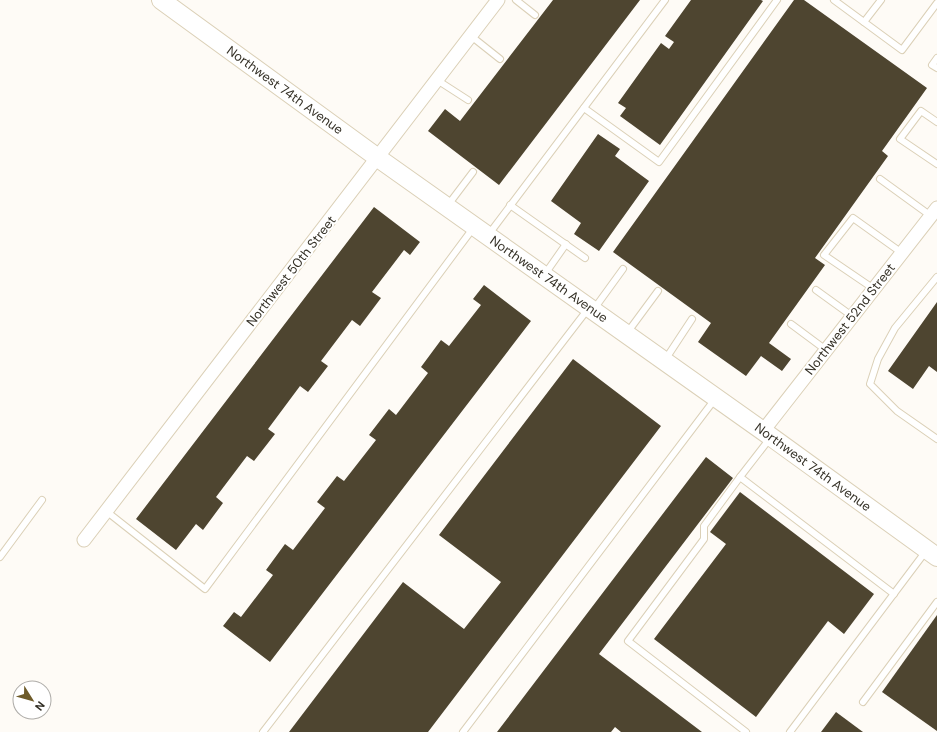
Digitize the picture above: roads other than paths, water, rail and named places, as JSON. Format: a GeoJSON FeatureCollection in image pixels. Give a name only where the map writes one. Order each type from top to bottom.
{"type":"FeatureCollection","features":[{"type":"Feature","properties":{"kind":"street","name":"Northwest 74th Avenue"},"geometry":{"type":"LineString","coordinates":[[161,0],[378,158],[716,397],[932,554]]}},
{"type":"Feature","properties":{"kind":"street","name":"Northwest 50th Street"},"geometry":{"type":"LineString","coordinates":[[84,540],[498,0]]}},
{"type":"Feature","properties":{"kind":"street","name":"Northwest 52nd Street"},"geometry":{"type":"LineString","coordinates":[[767,434],[826,350],[934,212]]}},
{"type":"Feature","properties":{"kind":"lane"},"geometry":{"type":"LineString","coordinates":[[516,0],[535,15]]}},
{"type":"Feature","properties":{"kind":"lane"},"geometry":{"type":"LineString","coordinates":[[106,511],[205,589],[481,231],[510,205],[665,0]]}},
{"type":"Feature","properties":{"kind":"lane"},"geometry":{"type":"LineString","coordinates":[[584,108],[659,162],[777,0]]}},
{"type":"Feature","properties":{"kind":"lane"},"geometry":{"type":"LineString","coordinates":[[834,0],[902,50],[937,3]]}},
{"type":"Feature","properties":{"kind":"lane"},"geometry":{"type":"LineString","coordinates":[[864,22],[881,0]]}},
{"type":"Feature","properties":{"kind":"lane"},"geometry":{"type":"LineString","coordinates":[[470,36],[500,59]]}},
{"type":"Feature","properties":{"kind":"lane"},"geometry":{"type":"LineString","coordinates":[[937,58],[932,65],[937,68]]}},
{"type":"Feature","properties":{"kind":"lane"},"geometry":{"type":"LineString","coordinates":[[437,80],[468,100]]}},
{"type":"Feature","properties":{"kind":"lane"},"geometry":{"type":"LineString","coordinates":[[937,122],[921,111],[900,139],[937,164]]}},
{"type":"Feature","properties":{"kind":"lane"},"geometry":{"type":"LineString","coordinates":[[447,206],[473,172]]}},
{"type":"Feature","properties":{"kind":"lane"},"geometry":{"type":"LineString","coordinates":[[880,179],[934,212]]}},
{"type":"Feature","properties":{"kind":"lane"},"geometry":{"type":"LineString","coordinates":[[510,205],[585,258]]}},
{"type":"Feature","properties":{"kind":"lane"},"geometry":{"type":"LineString","coordinates":[[874,289],[824,256],[853,218],[902,253]]}},
{"type":"Feature","properties":{"kind":"lane"},"geometry":{"type":"LineString","coordinates":[[544,275],[566,244]]}},
{"type":"Feature","properties":{"kind":"lane"},"geometry":{"type":"LineString","coordinates":[[263,732],[623,269]]}},
{"type":"Feature","properties":{"kind":"lane"},"geometry":{"type":"LineString","coordinates":[[937,277],[895,328],[878,359],[870,384],[897,411],[937,439]]}},
{"type":"Feature","properties":{"kind":"lane"},"geometry":{"type":"LineString","coordinates":[[816,290],[852,316]]}},
{"type":"Feature","properties":{"kind":"lane"},"geometry":{"type":"LineString","coordinates":[[626,334],[658,291]]}},
{"type":"Feature","properties":{"kind":"lane"},"geometry":{"type":"LineString","coordinates":[[664,361],[692,319]]}},
{"type":"Feature","properties":{"kind":"lane"},"geometry":{"type":"LineString","coordinates":[[791,324],[826,350]]}},
{"type":"Feature","properties":{"kind":"lane"},"geometry":{"type":"LineString","coordinates":[[463,732],[716,397]]}},
{"type":"Feature","properties":{"kind":"lane"},"geometry":{"type":"LineString","coordinates":[[746,732],[628,641],[704,539],[704,526],[740,477],[767,434]]}},
{"type":"Feature","properties":{"kind":"lane"},"geometry":{"type":"LineString","coordinates":[[740,477],[894,594]]}},
{"type":"Feature","properties":{"kind":"lane"},"geometry":{"type":"LineString","coordinates":[[0,557],[42,500]]}},
{"type":"Feature","properties":{"kind":"lane"},"geometry":{"type":"LineString","coordinates":[[790,732],[894,594],[932,554]]}},
{"type":"Feature","properties":{"kind":"lane"},"geometry":{"type":"LineString","coordinates":[[863,702],[937,602]]}}]}
